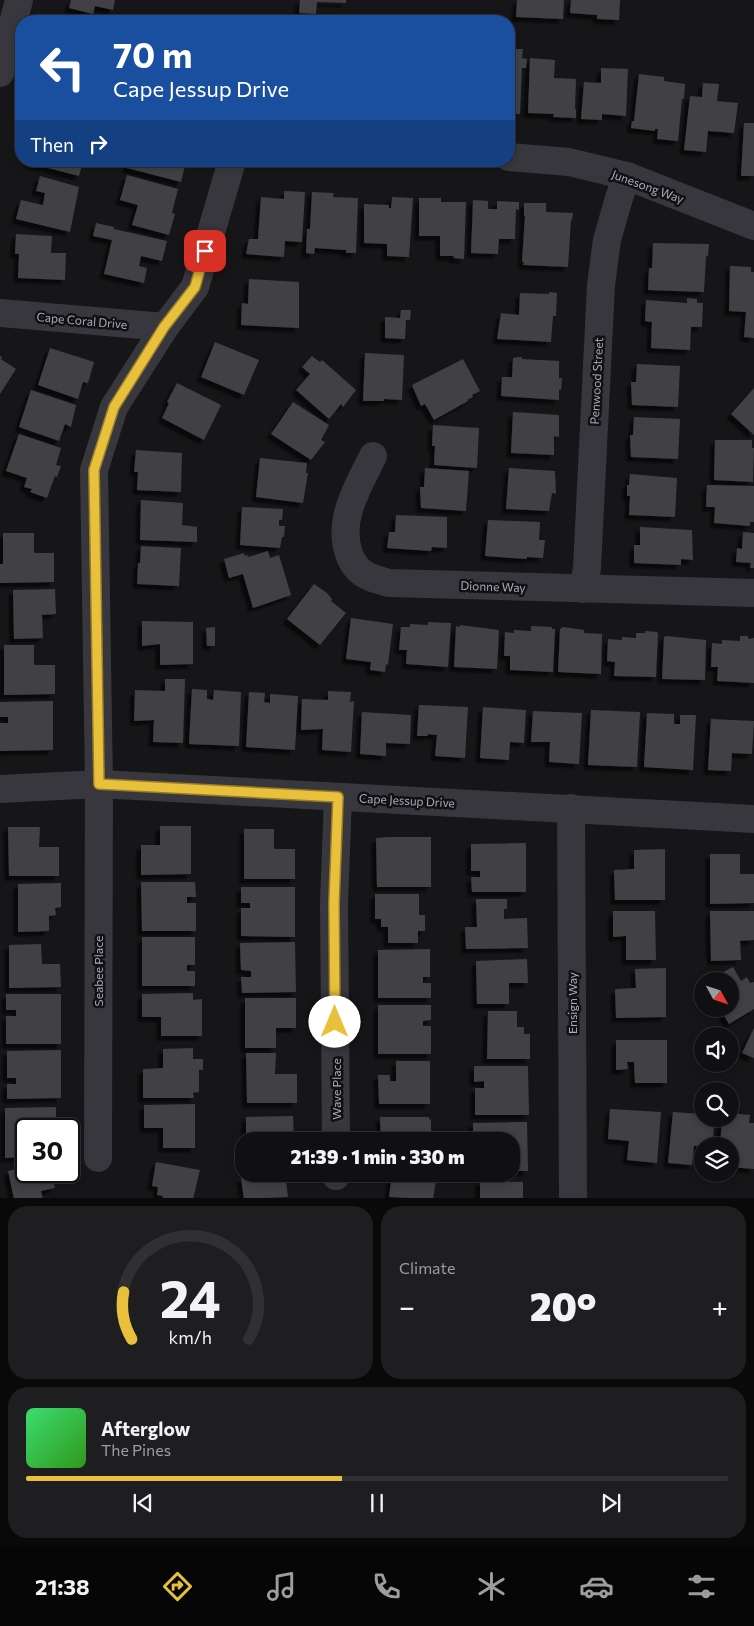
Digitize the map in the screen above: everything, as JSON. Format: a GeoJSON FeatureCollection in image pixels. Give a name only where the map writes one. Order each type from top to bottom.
{"type":"FeatureCollection","features":[{"type":"Feature","properties":{"kind":"street"},"geometry":{"type":"LineString","coordinates":[[15,15],[19,0]]}},
{"type":"Feature","properties":{"kind":"street"},"geometry":{"type":"LineString","coordinates":[[0,73],[15,15]]}},
{"type":"Feature","properties":{"kind":"street","name":"Junesong Way"},"geometry":{"type":"LineString","coordinates":[[515,158],[569,162],[627,176],[754,226]]}},
{"type":"Feature","properties":{"kind":"street"},"geometry":{"type":"LineString","coordinates":[[99,784],[94,470],[114,407],[164,327],[195,287],[230,167]]}},
{"type":"Feature","properties":{"kind":"street","name":"Penwood Street"},"geometry":{"type":"LineString","coordinates":[[583,589],[587,568],[601,285],[607,240],[627,176]]}},
{"type":"Feature","properties":{"kind":"street","name":"Cape Coral Drive"},"geometry":{"type":"LineString","coordinates":[[0,313],[164,327]]}},
{"type":"Feature","properties":{"kind":"street","name":"Dionne Way"},"geometry":{"type":"LineString","coordinates":[[373,456],[353,497],[346,518],[345,542],[352,561],[365,575],[388,583],[754,593]]}},
{"type":"Feature","properties":{"kind":"street","name":"Cape Jessup Drive"},"geometry":{"type":"LineString","coordinates":[[0,789],[99,784],[754,819]]}},
{"type":"Feature","properties":{"kind":"street","name":"Seabee Place"},"geometry":{"type":"LineString","coordinates":[[98,1158],[99,784]]}},
{"type":"Feature","properties":{"kind":"street","name":"Wave Place"},"geometry":{"type":"LineString","coordinates":[[336,1132],[334,903],[338,797]]}},
{"type":"Feature","properties":{"kind":"street","name":"Ensign Way"},"geometry":{"type":"LineString","coordinates":[[571,808],[573,1198]]}},
{"type":"Feature","properties":{"kind":"building"},"geometry":{"type":"Polygon","coordinates":[[[71,0],[115,0],[113,10],[95,6],[93,14],[69,8],[71,0]]]}},
{"type":"Feature","properties":{"kind":"building"},"geometry":{"type":"Polygon","coordinates":[[[300,0],[346,0],[346,3],[317,2],[316,14],[299,13],[300,0]]]}},
{"type":"Feature","properties":{"kind":"building"},"geometry":{"type":"Polygon","coordinates":[[[517,0],[564,0],[563,19],[516,17],[517,0]]]}},
{"type":"Feature","properties":{"kind":"building"},"geometry":{"type":"Polygon","coordinates":[[[571,0],[620,0],[619,20],[597,19],[597,15],[570,13],[571,0]]]}},
{"type":"Feature","properties":{"kind":"building"},"geometry":{"type":"Polygon","coordinates":[[[515,49],[523,49],[522,58],[527,59],[526,68],[522,68],[520,114],[515,114],[515,49]]]}},
{"type":"Feature","properties":{"kind":"building"},"geometry":{"type":"Polygon","coordinates":[[[530,58],[555,60],[554,78],[576,79],[576,118],[553,117],[554,114],[528,113],[530,58]]]}},
{"type":"Feature","properties":{"kind":"building"},"geometry":{"type":"Polygon","coordinates":[[[601,68],[628,69],[626,116],[602,114],[602,120],[581,119],[584,82],[601,83],[601,68]]]}},
{"type":"Feature","properties":{"kind":"building"},"geometry":{"type":"Polygon","coordinates":[[[639,74],[664,77],[664,81],[685,84],[678,141],[657,139],[658,129],[655,129],[655,131],[631,128],[632,121],[634,121],[639,74]]]}},
{"type":"Feature","properties":{"kind":"building"},"geometry":{"type":"Polygon","coordinates":[[[703,83],[719,84],[717,101],[738,103],[734,133],[708,131],[706,152],[684,150],[690,96],[702,97],[703,83]]]}},
{"type":"Feature","properties":{"kind":"building"},"geometry":{"type":"Polygon","coordinates":[[[744,123],[754,123],[754,176],[741,176],[744,123]]]}},
{"type":"Feature","properties":{"kind":"building"},"geometry":{"type":"Polygon","coordinates":[[[44,167],[81,167],[79,176],[44,167]]]}},
{"type":"Feature","properties":{"kind":"building"},"geometry":{"type":"Polygon","coordinates":[[[127,167],[185,167],[181,182],[127,167]]]}},
{"type":"Feature","properties":{"kind":"building"},"geometry":{"type":"Polygon","coordinates":[[[127,175],[178,189],[172,213],[175,214],[169,235],[132,225],[138,205],[120,200],[127,175]]]}},
{"type":"Feature","properties":{"kind":"building"},"geometry":{"type":"Polygon","coordinates":[[[40,176],[79,187],[70,232],[16,219],[21,200],[43,205],[45,193],[36,191],[40,176]]]}},
{"type":"Feature","properties":{"kind":"building"},"geometry":{"type":"Polygon","coordinates":[[[284,191],[305,192],[302,242],[285,241],[284,257],[246,254],[249,239],[258,239],[261,197],[284,199],[284,191]]]}},
{"type":"Feature","properties":{"kind":"building"},"geometry":{"type":"Polygon","coordinates":[[[312,192],[334,193],[333,197],[358,198],[356,253],[346,253],[346,250],[315,248],[314,254],[306,253],[307,229],[310,229],[312,192]]]}},
{"type":"Feature","properties":{"kind":"building"},"geometry":{"type":"Polygon","coordinates":[[[392,197],[413,198],[409,257],[387,256],[387,244],[364,243],[364,204],[389,205],[389,208],[391,208],[392,197]]]}},
{"type":"Feature","properties":{"kind":"building"},"geometry":{"type":"Polygon","coordinates":[[[419,198],[441,198],[441,202],[466,202],[464,259],[453,258],[454,256],[440,256],[440,236],[419,236],[419,198]]]}},
{"type":"Feature","properties":{"kind":"building"},"geometry":{"type":"Polygon","coordinates":[[[473,200],[488,201],[488,209],[497,209],[497,201],[519,202],[519,210],[516,209],[515,239],[499,239],[498,254],[471,253],[473,200]]]}},
{"type":"Feature","properties":{"kind":"building"},"geometry":{"type":"Polygon","coordinates":[[[524,203],[546,203],[546,212],[573,213],[568,267],[523,265],[524,203]]]}},
{"type":"Feature","properties":{"kind":"building"},"geometry":{"type":"Polygon","coordinates":[[[96,223],[167,241],[162,261],[141,256],[139,266],[147,268],[144,283],[104,274],[112,240],[93,236],[96,223]]]}},
{"type":"Feature","properties":{"kind":"building"},"geometry":{"type":"Polygon","coordinates":[[[16,234],[52,236],[51,253],[66,253],[65,280],[18,278],[19,254],[15,254],[16,234]]]}},
{"type":"Feature","properties":{"kind":"building"},"geometry":{"type":"Polygon","coordinates":[[[653,243],[709,244],[708,256],[706,256],[704,292],[648,290],[649,268],[652,268],[653,243]]]}},
{"type":"Feature","properties":{"kind":"building"},"geometry":{"type":"Polygon","coordinates":[[[730,266],[751,267],[751,272],[754,272],[754,338],[744,337],[746,312],[729,311],[730,266]]]}},
{"type":"Feature","properties":{"kind":"building"},"geometry":{"type":"Polygon","coordinates":[[[249,279],[299,282],[299,328],[241,325],[242,303],[248,304],[249,279]]]}},
{"type":"Feature","properties":{"kind":"building"},"geometry":{"type":"Polygon","coordinates":[[[549,292],[557,293],[556,316],[553,316],[551,342],[497,339],[501,313],[519,315],[520,293],[549,294],[549,292]]]}},
{"type":"Feature","properties":{"kind":"building"},"geometry":{"type":"Polygon","coordinates":[[[687,298],[697,299],[697,303],[703,303],[702,327],[691,327],[690,350],[651,348],[652,322],[645,321],[646,300],[687,303],[687,298]]]}},
{"type":"Feature","properties":{"kind":"building"},"geometry":{"type":"Polygon","coordinates":[[[401,310],[411,310],[410,320],[406,320],[405,339],[385,338],[385,317],[400,318],[401,310]]]}},
{"type":"Feature","properties":{"kind":"building"},"geometry":{"type":"Polygon","coordinates":[[[215,342],[259,360],[244,395],[201,377],[215,342]]]}},
{"type":"Feature","properties":{"kind":"building"},"geometry":{"type":"Polygon","coordinates":[[[50,348],[94,362],[88,383],[83,382],[78,399],[38,385],[50,348]]]}},
{"type":"Feature","properties":{"kind":"building"},"geometry":{"type":"Polygon","coordinates":[[[365,353],[404,355],[402,400],[363,401],[365,353]]]}},
{"type":"Feature","properties":{"kind":"building"},"geometry":{"type":"Polygon","coordinates":[[[0,356],[2,357],[1,359],[16,369],[0,394],[0,356]]]}},
{"type":"Feature","properties":{"kind":"building"},"geometry":{"type":"Polygon","coordinates":[[[312,356],[320,362],[322,360],[356,390],[343,407],[341,404],[329,419],[296,390],[310,374],[302,367],[312,356]]]}},
{"type":"Feature","properties":{"kind":"building"},"geometry":{"type":"Polygon","coordinates":[[[522,357],[522,359],[559,361],[559,378],[562,378],[559,400],[501,396],[502,377],[512,377],[513,358],[522,357]]]}},
{"type":"Feature","properties":{"kind":"building"},"geometry":{"type":"Polygon","coordinates":[[[463,359],[480,391],[472,395],[473,397],[468,401],[434,420],[425,404],[421,406],[412,385],[463,359]]]}},
{"type":"Feature","properties":{"kind":"building"},"geometry":{"type":"Polygon","coordinates":[[[637,364],[680,366],[678,407],[632,405],[631,382],[636,382],[637,364]]]}},
{"type":"Feature","properties":{"kind":"building"},"geometry":{"type":"Polygon","coordinates":[[[177,383],[221,405],[204,440],[162,418],[169,403],[167,402],[177,383]]]}},
{"type":"Feature","properties":{"kind":"building"},"geometry":{"type":"Polygon","coordinates":[[[754,388],[754,435],[731,414],[754,388]]]}},
{"type":"Feature","properties":{"kind":"building"},"geometry":{"type":"Polygon","coordinates":[[[31,390],[76,405],[71,427],[65,424],[59,441],[19,427],[31,390]]]}},
{"type":"Feature","properties":{"kind":"building"},"geometry":{"type":"Polygon","coordinates":[[[293,402],[329,425],[321,440],[325,442],[311,460],[271,434],[293,402]]]}},
{"type":"Feature","properties":{"kind":"building"},"geometry":{"type":"Polygon","coordinates":[[[513,412],[559,415],[559,437],[554,436],[554,455],[511,453],[513,412]]]}},
{"type":"Feature","properties":{"kind":"building"},"geometry":{"type":"Polygon","coordinates":[[[634,417],[680,419],[678,459],[631,457],[630,435],[633,435],[634,417]]]}},
{"type":"Feature","properties":{"kind":"building"},"geometry":{"type":"Polygon","coordinates":[[[433,425],[479,428],[477,468],[434,465],[435,446],[432,446],[433,425]]]}},
{"type":"Feature","properties":{"kind":"building"},"geometry":{"type":"Polygon","coordinates":[[[19,434],[61,448],[56,465],[61,466],[47,498],[30,492],[32,489],[24,487],[27,478],[6,471],[19,434]]]}},
{"type":"Feature","properties":{"kind":"building"},"geometry":{"type":"Polygon","coordinates":[[[715,440],[752,440],[752,448],[754,448],[753,482],[714,480],[715,440]]]}},
{"type":"Feature","properties":{"kind":"building"},"geometry":{"type":"Polygon","coordinates":[[[136,450],[182,453],[181,492],[137,490],[138,472],[134,472],[136,450]]]}},
{"type":"Feature","properties":{"kind":"building"},"geometry":{"type":"Polygon","coordinates":[[[260,458],[307,463],[306,473],[308,473],[303,503],[256,497],[260,458]]]}},
{"type":"Feature","properties":{"kind":"building"},"geometry":{"type":"Polygon","coordinates":[[[425,468],[469,471],[466,511],[421,508],[420,487],[424,487],[425,468]]]}},
{"type":"Feature","properties":{"kind":"building"},"geometry":{"type":"Polygon","coordinates":[[[509,468],[555,471],[556,494],[552,493],[549,511],[506,509],[509,468]]]}},
{"type":"Feature","properties":{"kind":"building"},"geometry":{"type":"Polygon","coordinates":[[[630,474],[677,478],[675,517],[629,515],[630,496],[627,496],[627,485],[629,485],[630,474]]]}},
{"type":"Feature","properties":{"kind":"building"},"geometry":{"type":"Polygon","coordinates":[[[707,485],[754,486],[754,522],[750,522],[750,526],[714,523],[715,507],[706,507],[707,485]]]}},
{"type":"Feature","properties":{"kind":"building"},"geometry":{"type":"Polygon","coordinates":[[[141,500],[183,503],[182,525],[197,527],[197,542],[140,540],[141,500]]]}},
{"type":"Feature","properties":{"kind":"building"},"geometry":{"type":"Polygon","coordinates":[[[242,507],[283,509],[282,520],[279,520],[279,526],[285,526],[280,548],[240,545],[242,507]]]}},
{"type":"Feature","properties":{"kind":"building"},"geometry":{"type":"Polygon","coordinates":[[[396,515],[447,517],[447,548],[432,547],[431,551],[387,548],[389,532],[395,532],[396,515]]]}},
{"type":"Feature","properties":{"kind":"building"},"geometry":{"type":"Polygon","coordinates":[[[488,520],[540,522],[539,540],[545,540],[543,558],[527,557],[527,559],[485,556],[488,520]]]}},
{"type":"Feature","properties":{"kind":"building"},"geometry":{"type":"Polygon","coordinates":[[[640,527],[692,530],[693,560],[681,559],[681,565],[634,563],[634,545],[640,545],[640,527]]]}},
{"type":"Feature","properties":{"kind":"building"},"geometry":{"type":"Polygon","coordinates":[[[743,532],[754,533],[754,568],[750,568],[751,563],[736,562],[737,548],[742,549],[743,532]]]}},
{"type":"Feature","properties":{"kind":"building"},"geometry":{"type":"Polygon","coordinates":[[[3,533],[34,533],[34,553],[54,553],[54,582],[0,583],[0,564],[3,564],[3,533]]]}},
{"type":"Feature","properties":{"kind":"building"},"geometry":{"type":"Polygon","coordinates":[[[141,546],[181,548],[179,586],[137,584],[141,546]]]}},
{"type":"Feature","properties":{"kind":"building"},"geometry":{"type":"Polygon","coordinates":[[[268,551],[270,558],[279,555],[291,595],[253,608],[243,574],[229,578],[224,559],[244,553],[248,557],[268,551]]]}},
{"type":"Feature","properties":{"kind":"building"},"geometry":{"type":"Polygon","coordinates":[[[314,584],[327,593],[332,599],[331,601],[346,613],[320,645],[287,619],[314,584]]]}},
{"type":"Feature","properties":{"kind":"building"},"geometry":{"type":"Polygon","coordinates":[[[55,589],[56,614],[42,615],[43,638],[14,639],[13,590],[55,589]]]}},
{"type":"Feature","properties":{"kind":"building"},"geometry":{"type":"Polygon","coordinates":[[[351,618],[393,624],[388,665],[386,664],[385,672],[370,670],[371,662],[346,659],[351,618]]]}},
{"type":"Feature","properties":{"kind":"building"},"geometry":{"type":"Polygon","coordinates":[[[142,621],[193,622],[193,664],[160,665],[160,644],[142,646],[142,621]]]}},
{"type":"Feature","properties":{"kind":"building"},"geometry":{"type":"Polygon","coordinates":[[[428,622],[451,623],[448,667],[406,664],[407,650],[399,650],[401,627],[410,627],[410,624],[428,625],[428,622]]]}},
{"type":"Feature","properties":{"kind":"building"},"geometry":{"type":"Polygon","coordinates":[[[460,625],[499,630],[497,669],[454,667],[456,626],[460,627],[460,625]]]}},
{"type":"Feature","properties":{"kind":"building"},"geometry":{"type":"Polygon","coordinates":[[[531,626],[552,627],[552,629],[555,629],[553,672],[510,670],[510,656],[504,656],[505,632],[514,633],[514,630],[531,631],[531,626]]]}},
{"type":"Feature","properties":{"kind":"building"},"geometry":{"type":"Polygon","coordinates":[[[215,627],[215,646],[207,646],[206,628],[215,627]]]}},
{"type":"Feature","properties":{"kind":"building"},"geometry":{"type":"Polygon","coordinates":[[[563,627],[584,630],[584,633],[602,634],[601,674],[558,672],[560,629],[563,627]]]}},
{"type":"Feature","properties":{"kind":"building"},"geometry":{"type":"Polygon","coordinates":[[[645,631],[657,632],[658,634],[656,677],[614,676],[615,662],[607,661],[608,639],[636,638],[636,633],[645,633],[645,631]]]}},
{"type":"Feature","properties":{"kind":"building"},"geometry":{"type":"Polygon","coordinates":[[[740,636],[748,636],[748,639],[754,638],[754,683],[717,681],[718,667],[711,667],[712,643],[722,644],[722,640],[740,641],[740,636]]]}},
{"type":"Feature","properties":{"kind":"building"},"geometry":{"type":"Polygon","coordinates":[[[664,637],[706,640],[705,680],[662,679],[664,637]]]}},
{"type":"Feature","properties":{"kind":"building"},"geometry":{"type":"Polygon","coordinates":[[[4,645],[34,645],[34,665],[55,665],[55,694],[4,695],[4,645]]]}},
{"type":"Feature","properties":{"kind":"building"},"geometry":{"type":"Polygon","coordinates":[[[165,679],[185,679],[183,743],[153,742],[154,720],[134,721],[135,690],[165,691],[165,679]]]}},
{"type":"Feature","properties":{"kind":"building"},"geometry":{"type":"Polygon","coordinates":[[[192,689],[207,690],[207,699],[213,700],[214,690],[241,692],[239,746],[189,744],[192,689]]]}},
{"type":"Feature","properties":{"kind":"building"},"geometry":{"type":"Polygon","coordinates":[[[328,691],[351,692],[350,702],[354,701],[351,752],[322,750],[323,729],[301,730],[302,699],[328,700],[328,691]]]}},
{"type":"Feature","properties":{"kind":"building"},"geometry":{"type":"Polygon","coordinates":[[[249,692],[265,693],[264,702],[270,703],[270,694],[298,696],[295,750],[246,747],[249,692]]]}},
{"type":"Feature","properties":{"kind":"building"},"geometry":{"type":"Polygon","coordinates":[[[53,701],[53,750],[0,751],[0,723],[8,723],[8,717],[0,717],[0,702],[53,701]]]}},
{"type":"Feature","properties":{"kind":"building"},"geometry":{"type":"Polygon","coordinates":[[[419,705],[468,707],[465,758],[435,756],[437,735],[417,736],[419,705]]]}},
{"type":"Feature","properties":{"kind":"building"},"geometry":{"type":"Polygon","coordinates":[[[483,707],[526,710],[524,743],[510,742],[509,760],[480,758],[483,707]]]}},
{"type":"Feature","properties":{"kind":"building"},"geometry":{"type":"Polygon","coordinates":[[[591,710],[640,712],[637,767],[588,765],[591,710]]]}},
{"type":"Feature","properties":{"kind":"building"},"geometry":{"type":"Polygon","coordinates":[[[533,711],[582,713],[579,764],[549,762],[550,742],[531,742],[533,711]]]}},
{"type":"Feature","properties":{"kind":"building"},"geometry":{"type":"Polygon","coordinates":[[[362,712],[411,715],[410,744],[386,743],[386,756],[360,754],[362,712]]]}},
{"type":"Feature","properties":{"kind":"building"},"geometry":{"type":"Polygon","coordinates":[[[647,713],[674,714],[674,724],[680,724],[680,715],[696,715],[693,770],[644,767],[647,713]]]}},
{"type":"Feature","properties":{"kind":"building"},"geometry":{"type":"Polygon","coordinates":[[[711,719],[754,721],[752,754],[732,753],[731,771],[708,770],[711,719]]]}},
{"type":"Feature","properties":{"kind":"building"},"geometry":{"type":"Polygon","coordinates":[[[160,826],[191,826],[191,874],[141,875],[141,845],[160,845],[160,826]]]}},
{"type":"Feature","properties":{"kind":"building"},"geometry":{"type":"Polygon","coordinates":[[[8,827],[40,827],[39,847],[59,847],[59,876],[9,876],[8,827]]]}},
{"type":"Feature","properties":{"kind":"building"},"geometry":{"type":"Polygon","coordinates":[[[244,829],[274,829],[274,849],[295,849],[295,879],[244,879],[244,829]]]}},
{"type":"Feature","properties":{"kind":"building"},"geometry":{"type":"Polygon","coordinates":[[[431,837],[431,887],[377,887],[376,838],[431,837]]]}},
{"type":"Feature","properties":{"kind":"building"},"geometry":{"type":"Polygon","coordinates":[[[526,843],[526,892],[472,892],[471,877],[480,877],[480,871],[471,871],[471,844],[526,843]]]}},
{"type":"Feature","properties":{"kind":"building"},"geometry":{"type":"Polygon","coordinates":[[[665,849],[665,900],[615,900],[614,870],[634,869],[634,850],[665,849]]]}},
{"type":"Feature","properties":{"kind":"building"},"geometry":{"type":"Polygon","coordinates":[[[710,854],[740,854],[740,874],[754,874],[754,903],[710,904],[710,854]]]}},
{"type":"Feature","properties":{"kind":"building"},"geometry":{"type":"Polygon","coordinates":[[[141,882],[195,882],[196,897],[187,897],[187,903],[196,903],[196,931],[142,931],[141,882]]]}},
{"type":"Feature","properties":{"kind":"building"},"geometry":{"type":"Polygon","coordinates":[[[61,883],[61,907],[55,908],[56,915],[49,916],[49,931],[18,932],[18,884],[61,883]]]}},
{"type":"Feature","properties":{"kind":"building"},"geometry":{"type":"Polygon","coordinates":[[[241,887],[295,887],[295,937],[241,936],[241,908],[250,908],[250,903],[241,903],[241,887]]]}},
{"type":"Feature","properties":{"kind":"building"},"geometry":{"type":"Polygon","coordinates":[[[375,894],[419,894],[419,915],[425,915],[425,931],[418,931],[418,943],[388,943],[388,927],[381,927],[381,919],[375,919],[375,894]]]}},
{"type":"Feature","properties":{"kind":"building"},"geometry":{"type":"Polygon","coordinates":[[[476,899],[507,899],[504,919],[527,918],[528,948],[466,949],[465,927],[477,927],[476,899]]]}},
{"type":"Feature","properties":{"kind":"building"},"geometry":{"type":"Polygon","coordinates":[[[613,911],[655,911],[656,960],[626,960],[626,936],[613,937],[613,911]]]}},
{"type":"Feature","properties":{"kind":"building"},"geometry":{"type":"Polygon","coordinates":[[[710,911],[754,911],[754,940],[740,941],[741,960],[711,961],[710,911]]]}},
{"type":"Feature","properties":{"kind":"building"},"geometry":{"type":"Polygon","coordinates":[[[142,937],[195,937],[195,965],[187,965],[187,971],[195,971],[195,986],[142,986],[142,937]]]}},
{"type":"Feature","properties":{"kind":"building"},"geometry":{"type":"Polygon","coordinates":[[[295,942],[296,992],[242,993],[241,977],[251,977],[251,971],[241,970],[240,943],[295,942]]]}},
{"type":"Feature","properties":{"kind":"building"},"geometry":{"type":"Polygon","coordinates":[[[41,944],[42,964],[60,964],[61,987],[9,988],[9,945],[41,944]]]}},
{"type":"Feature","properties":{"kind":"building"},"geometry":{"type":"Polygon","coordinates":[[[430,949],[430,977],[423,977],[423,983],[431,983],[431,998],[378,998],[378,950],[430,949]]]}},
{"type":"Feature","properties":{"kind":"building"},"geometry":{"type":"Polygon","coordinates":[[[527,959],[528,983],[509,983],[509,1004],[477,1004],[476,961],[527,959]]]}},
{"type":"Feature","properties":{"kind":"building"},"geometry":{"type":"Polygon","coordinates":[[[733,967],[736,972],[723,972],[733,967]]]}},
{"type":"Feature","properties":{"kind":"building"},"geometry":{"type":"Polygon","coordinates":[[[666,968],[666,1017],[616,1018],[615,989],[636,988],[635,969],[666,968]]]}},
{"type":"Feature","properties":{"kind":"building"},"geometry":{"type":"Polygon","coordinates":[[[747,977],[750,983],[754,982],[754,1009],[739,1018],[739,978],[741,981],[747,977]]]}},
{"type":"Feature","properties":{"kind":"building"},"geometry":{"type":"Polygon","coordinates":[[[193,993],[193,1000],[202,999],[202,1036],[161,1036],[161,1017],[142,1017],[142,994],[193,993]]]}},
{"type":"Feature","properties":{"kind":"building"},"geometry":{"type":"Polygon","coordinates":[[[6,994],[61,994],[61,1044],[6,1044],[6,1016],[16,1016],[16,1010],[6,1010],[6,994]]]}},
{"type":"Feature","properties":{"kind":"building"},"geometry":{"type":"Polygon","coordinates":[[[245,998],[296,998],[296,1028],[276,1028],[276,1048],[245,1048],[245,998]]]}},
{"type":"Feature","properties":{"kind":"building"},"geometry":{"type":"Polygon","coordinates":[[[378,1005],[431,1005],[431,1020],[423,1021],[423,1026],[431,1026],[431,1054],[378,1054],[378,1005]]]}},
{"type":"Feature","properties":{"kind":"building"},"geometry":{"type":"Polygon","coordinates":[[[488,1011],[517,1011],[517,1027],[524,1027],[524,1034],[530,1034],[530,1059],[487,1059],[488,1011]]]}},
{"type":"Feature","properties":{"kind":"building"},"geometry":{"type":"Polygon","coordinates":[[[725,1018],[739,1018],[729,1024],[725,1018]]]}},
{"type":"Feature","properties":{"kind":"building"},"geometry":{"type":"Polygon","coordinates":[[[754,1028],[754,1058],[742,1053],[754,1028]]]}},
{"type":"Feature","properties":{"kind":"building"},"geometry":{"type":"Polygon","coordinates":[[[616,1040],[667,1040],[667,1083],[635,1083],[634,1062],[627,1062],[628,1069],[616,1070],[616,1040]]]}},
{"type":"Feature","properties":{"kind":"building"},"geometry":{"type":"Polygon","coordinates":[[[193,1048],[193,1059],[203,1059],[203,1070],[199,1070],[199,1092],[193,1093],[194,1098],[143,1098],[143,1069],[163,1068],[163,1049],[193,1048]]]}},
{"type":"Feature","properties":{"kind":"building"},"geometry":{"type":"Polygon","coordinates":[[[61,1050],[61,1098],[7,1099],[7,1084],[16,1084],[16,1078],[7,1078],[7,1051],[61,1050]]]}},
{"type":"Feature","properties":{"kind":"building"},"geometry":{"type":"Polygon","coordinates":[[[246,1053],[276,1053],[275,1074],[297,1074],[297,1103],[247,1103],[246,1053]]]}},
{"type":"Feature","properties":{"kind":"building"},"geometry":{"type":"Polygon","coordinates":[[[396,1061],[430,1061],[430,1104],[379,1104],[378,1075],[390,1075],[390,1081],[396,1081],[396,1061]]]}},
{"type":"Feature","properties":{"kind":"building"},"geometry":{"type":"Polygon","coordinates":[[[474,1066],[528,1066],[529,1115],[475,1115],[475,1088],[484,1088],[484,1081],[474,1082],[474,1066]]]}},
{"type":"Feature","properties":{"kind":"building"},"geometry":{"type":"Polygon","coordinates":[[[195,1104],[195,1148],[163,1148],[163,1128],[144,1128],[144,1105],[195,1104]]]}},
{"type":"Feature","properties":{"kind":"building"},"geometry":{"type":"Polygon","coordinates":[[[56,1107],[56,1118],[15,1118],[15,1158],[5,1158],[5,1108],[56,1107]]]}},
{"type":"Feature","properties":{"kind":"building"},"geometry":{"type":"Polygon","coordinates":[[[610,1109],[661,1112],[657,1163],[627,1160],[629,1141],[608,1139],[610,1109]]]}},
{"type":"Feature","properties":{"kind":"building"},"geometry":{"type":"Polygon","coordinates":[[[673,1112],[694,1113],[694,1127],[714,1127],[713,1137],[694,1137],[692,1165],[668,1163],[673,1112]]]}},
{"type":"Feature","properties":{"kind":"building"},"geometry":{"type":"Polygon","coordinates":[[[739,1114],[750,1115],[749,1123],[754,1123],[754,1169],[739,1168],[739,1137],[721,1137],[721,1127],[739,1127],[739,1114]]]}},
{"type":"Feature","properties":{"kind":"building"},"geometry":{"type":"Polygon","coordinates":[[[293,1116],[294,1132],[246,1132],[246,1117],[293,1116]]]}},
{"type":"Feature","properties":{"kind":"building"},"geometry":{"type":"Polygon","coordinates":[[[380,1117],[429,1117],[429,1120],[431,1119],[431,1132],[381,1132],[380,1117]]]}},
{"type":"Feature","properties":{"kind":"building"},"geometry":{"type":"Polygon","coordinates":[[[527,1122],[528,1171],[520,1171],[520,1132],[473,1132],[473,1123],[527,1122]]]}},
{"type":"Feature","properties":{"kind":"building"},"geometry":{"type":"Polygon","coordinates":[[[156,1162],[200,1170],[193,1198],[162,1198],[163,1196],[157,1195],[158,1187],[152,1186],[156,1162]]]}},
{"type":"Feature","properties":{"kind":"building"},"geometry":{"type":"Polygon","coordinates":[[[15,1169],[15,1183],[54,1183],[55,1188],[41,1191],[43,1198],[14,1198],[8,1171],[15,1169]]]}},
{"type":"Feature","properties":{"kind":"building"},"geometry":{"type":"Polygon","coordinates":[[[242,1182],[286,1182],[288,1197],[244,1198],[242,1182]]]}},
{"type":"Feature","properties":{"kind":"building"},"geometry":{"type":"Polygon","coordinates":[[[391,1182],[436,1182],[433,1198],[389,1197],[391,1182]]]}},
{"type":"Feature","properties":{"kind":"building"},"geometry":{"type":"Polygon","coordinates":[[[480,1182],[523,1182],[523,1198],[480,1198],[480,1182]]]}},
{"type":"Feature","properties":{"kind":"route"},"geometry":{"type":"LineString","coordinates":[[205,251],[195,287],[164,327],[114,407],[94,470],[99,784],[338,797],[334,903],[335,1022]]}}]}
